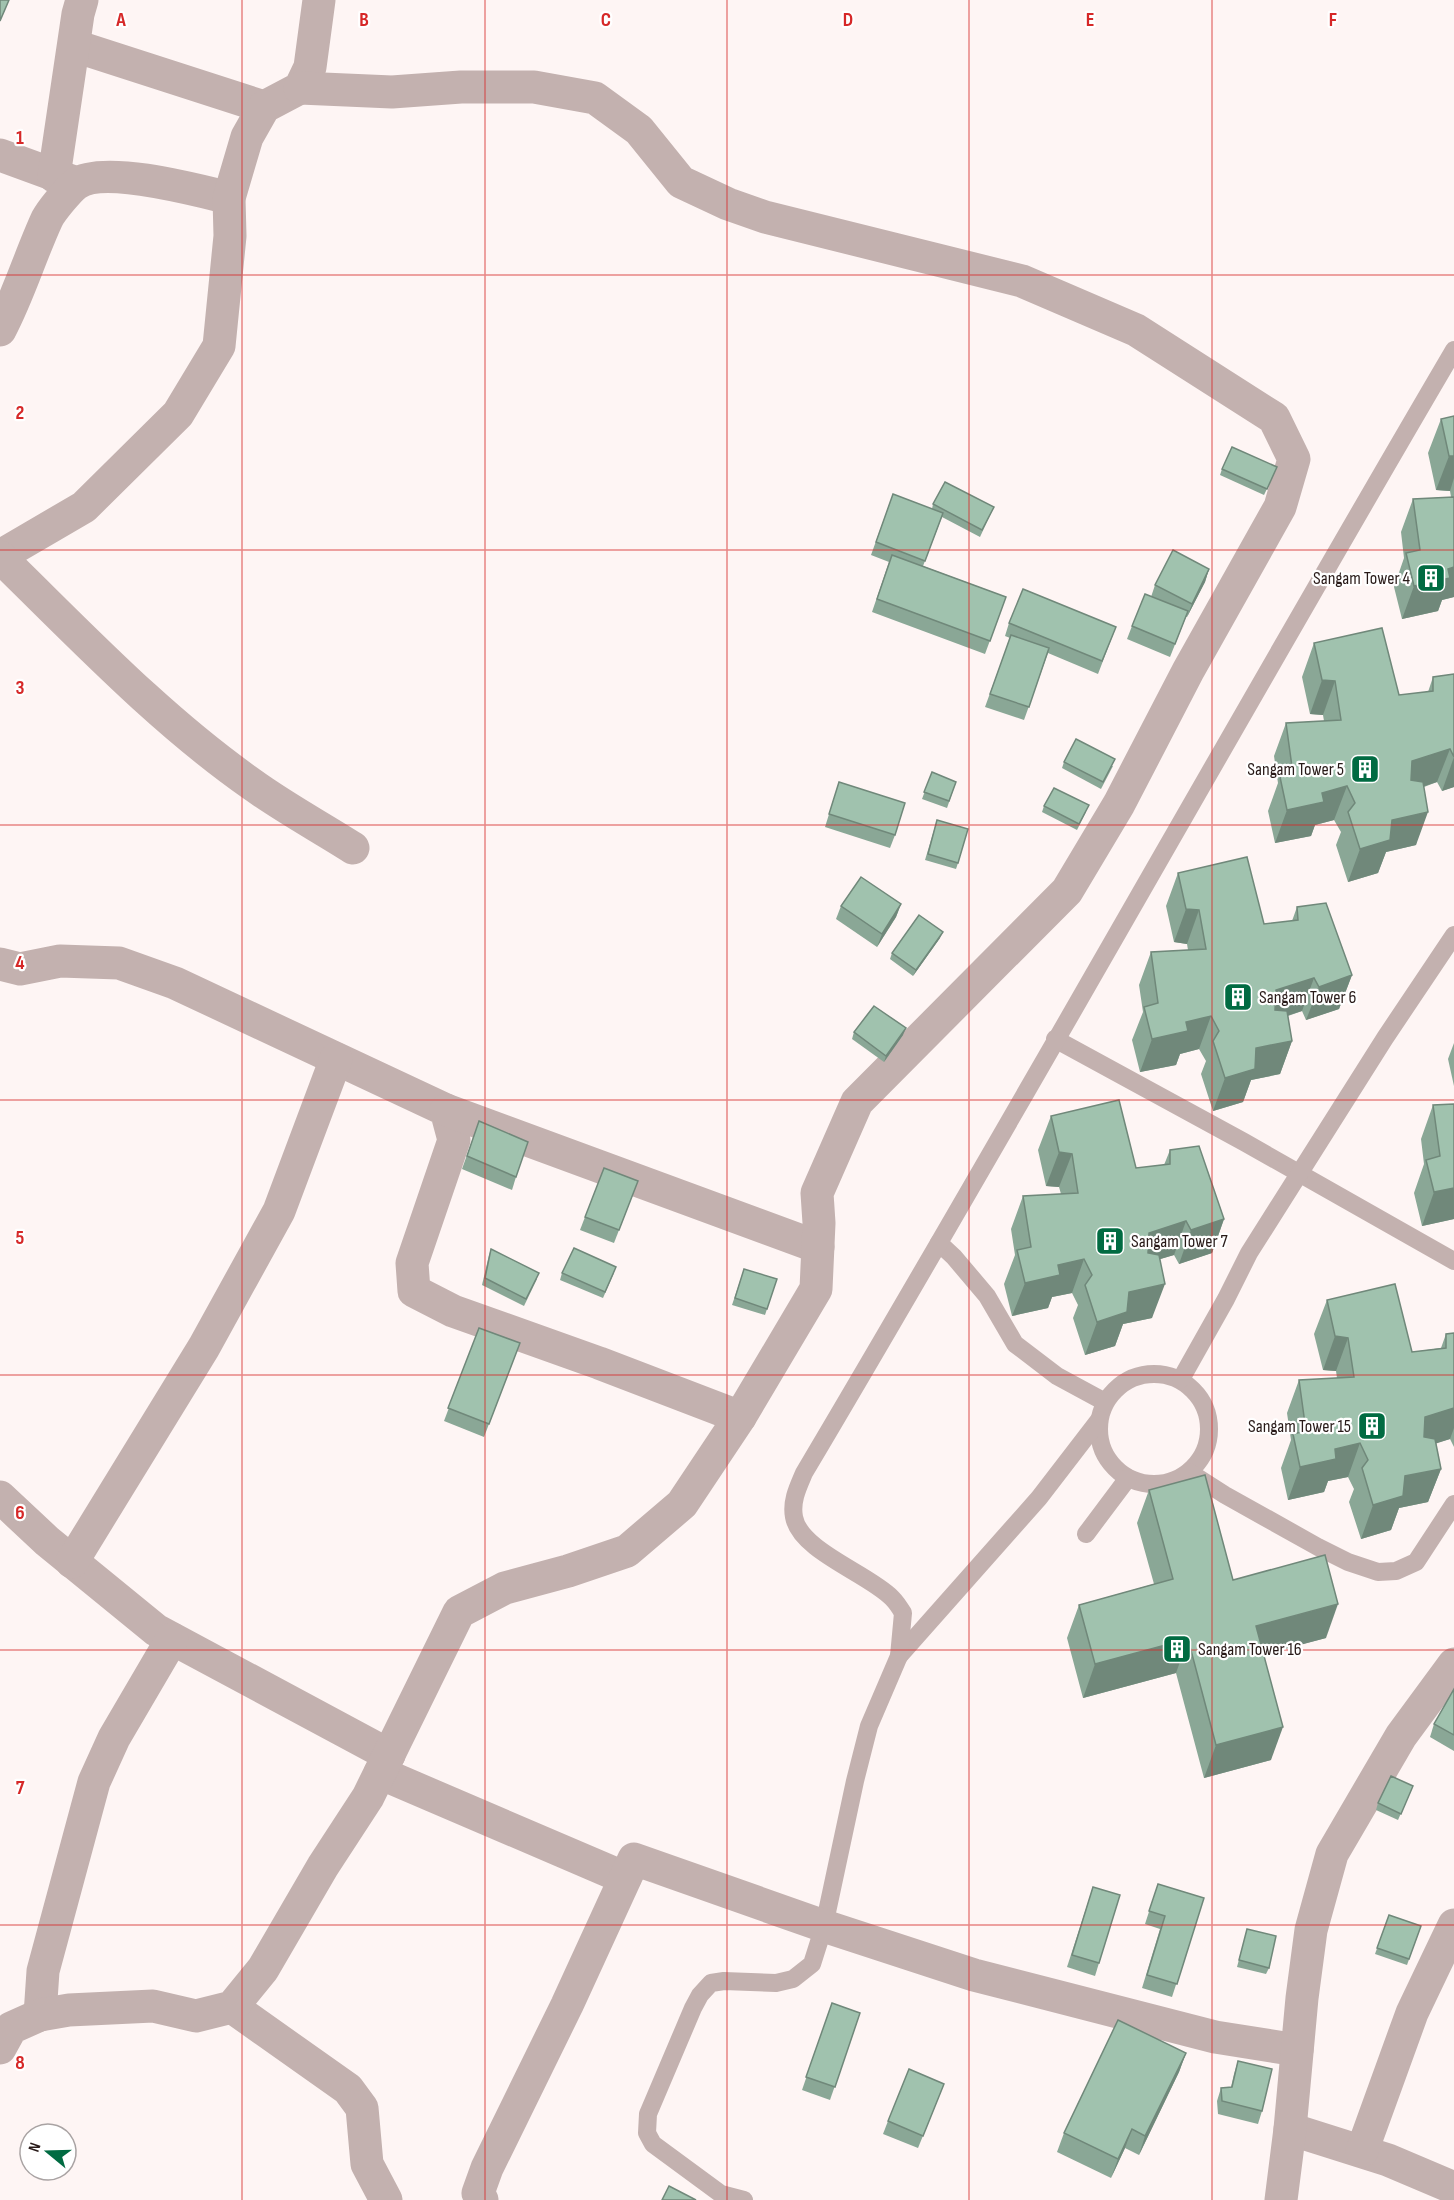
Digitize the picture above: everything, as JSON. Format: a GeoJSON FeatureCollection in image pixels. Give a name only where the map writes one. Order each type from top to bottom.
{"type":"FeatureCollection","features":[{"type":"Feature","properties":{"kind":"street"},"geometry":{"type":"LineString","coordinates":[[0,330],[65,179],[78,14],[82,0]]}},
{"type":"Feature","properties":{"kind":"street"},"geometry":{"type":"LineString","coordinates":[[300,88],[310,67],[319,0]]}},
{"type":"Feature","properties":{"kind":"street"},"geometry":{"type":"LineString","coordinates":[[75,46],[264,107]]}},
{"type":"Feature","properties":{"kind":"street"},"geometry":{"type":"LineString","coordinates":[[4,2031],[40,2015],[69,2010],[153,2006],[196,2016],[232,2007],[263,1969],[323,1866],[368,1797],[459,1612],[505,1588],[568,1571],[627,1551],[682,1504],[740,1417],[816,1289],[819,1223],[816,1193],[857,1102],[1067,891],[1119,804],[1188,671],[1280,507],[1294,459],[1274,418],[1136,330],[1022,281],[765,217],[728,204],[681,182],[639,130],[595,98],[534,87],[461,87],[392,92],[300,88],[264,107],[247,137],[229,198],[230,236],[219,346],[178,414],[84,507],[0,557],[122,676],[208,751],[254,786],[353,849]]}},
{"type":"Feature","properties":{"kind":"street"},"geometry":{"type":"LineString","coordinates":[[0,155],[65,179],[105,175],[175,184],[229,198]]}},
{"type":"Feature","properties":{"kind":"street"},"geometry":{"type":"LineString","coordinates":[[0,964],[20,969],[60,961],[119,963],[184,987],[446,1110],[818,1247]]}},
{"type":"Feature","properties":{"kind":"street"},"geometry":{"type":"LineString","coordinates":[[72,1562],[204,1347],[279,1211],[336,1059]]}},
{"type":"Feature","properties":{"kind":"street"},"geometry":{"type":"LineString","coordinates":[[446,1110],[454,1140],[412,1263],[414,1292],[453,1311],[599,1363],[740,1417]]}},
{"type":"Feature","properties":{"kind":"street"},"geometry":{"type":"LineString","coordinates":[[0,1497],[47,1541],[156,1630],[385,1764],[625,1878]]}},
{"type":"Feature","properties":{"kind":"street"},"geometry":{"type":"LineString","coordinates":[[40,2015],[43,1971],[94,1782],[114,1738],[172,1639]]}},
{"type":"Feature","properties":{"kind":"street"},"geometry":{"type":"LineString","coordinates":[[1281,2200],[1311,1930],[1332,1854],[1401,1736],[1454,1664]]}},
{"type":"Feature","properties":{"kind":"street"},"geometry":{"type":"LineString","coordinates":[[482,2200],[478,2193],[487,2168],[567,2005],[634,1860],[974,1975],[1215,2037],[1297,2050]]}},
{"type":"Feature","properties":{"kind":"street"},"geometry":{"type":"LineString","coordinates":[[1362,2151],[1412,2013],[1454,1925]]}},
{"type":"Feature","properties":{"kind":"street"},"geometry":{"type":"LineString","coordinates":[[232,2007],[348,2089],[362,2108],[367,2164],[386,2200]]}},
{"type":"Feature","properties":{"kind":"street"},"geometry":{"type":"LineString","coordinates":[[1290,2129],[1388,2160],[1454,2188]]}},
{"type":"Feature","properties":{"kind":"lane"},"geometry":{"type":"LineString","coordinates":[[744,2200],[721,2194],[653,2144],[647,2133],[648,2114],[693,2007],[711,1983],[776,1983],[793,1979],[812,1964],[824,1926],[869,1726],[899,1656],[903,1613],[892,1598],[816,1547],[801,1533],[794,1518],[793,1500],[804,1473],[1454,350]]}},
{"type":"Feature","properties":{"kind":"lane"},"geometry":{"type":"LineString","coordinates":[[1181,1379],[1249,1253],[1385,1038],[1454,934]]}},
{"type":"Feature","properties":{"kind":"lane"},"geometry":{"type":"LineString","coordinates":[[1055,1040],[1454,1261]]}},
{"type":"Feature","properties":{"kind":"lane"},"geometry":{"type":"LineString","coordinates":[[939,1243],[987,1296],[1015,1344],[1057,1376],[1105,1402]]}},
{"type":"Feature","properties":{"kind":"lane"},"geometry":{"type":"LineString","coordinates":[[899,1656],[1039,1498],[1099,1420],[1105,1402],[1119,1385],[1139,1375],[1161,1373],[1181,1379],[1198,1393],[1208,1413],[1210,1434],[1203,1455],[1189,1472],[1170,1482],[1148,1484],[1128,1478],[1110,1464],[1100,1445],[1099,1420]]}},
{"type":"Feature","properties":{"kind":"lane"},"geometry":{"type":"LineString","coordinates":[[1189,1472],[1318,1547],[1348,1562],[1378,1572],[1396,1571],[1416,1562],[1454,1504]]}},
{"type":"Feature","properties":{"kind":"lane"},"geometry":{"type":"LineString","coordinates":[[1086,1534],[1128,1478]]}},
{"type":"Feature","properties":{"kind":"building"},"geometry":{"type":"Polygon","coordinates":[[[0,0],[9,0],[0,21],[0,0]]]}},
{"type":"Feature","properties":{"kind":"building"},"geometry":{"type":"Polygon","coordinates":[[[1454,416],[1454,456],[1449,456],[1441,419],[1454,416]]]}},
{"type":"Feature","properties":{"kind":"building"},"geometry":{"type":"Polygon","coordinates":[[[1232,447],[1277,467],[1267,489],[1222,469],[1232,447]]]}},
{"type":"Feature","properties":{"kind":"building"},"geometry":{"type":"Polygon","coordinates":[[[945,482],[994,507],[982,530],[933,504],[945,482]]]}},
{"type":"Feature","properties":{"kind":"building"},"geometry":{"type":"Polygon","coordinates":[[[893,494],[943,513],[925,561],[876,542],[893,494]]]}},
{"type":"Feature","properties":{"kind":"building"},"geometry":{"type":"Polygon","coordinates":[[[1454,497],[1454,567],[1448,569],[1450,578],[1414,586],[1406,553],[1420,550],[1413,499],[1454,497]]]}},
{"type":"Feature","properties":{"kind":"building"},"geometry":{"type":"Polygon","coordinates":[[[1173,550],[1209,569],[1192,604],[1155,585],[1173,550]]]}},
{"type":"Feature","properties":{"kind":"building"},"geometry":{"type":"Polygon","coordinates":[[[892,555],[1006,597],[990,641],[877,599],[892,555]]]}},
{"type":"Feature","properties":{"kind":"building"},"geometry":{"type":"Polygon","coordinates":[[[1023,589],[1116,627],[1102,661],[1009,623],[1023,589]]]}},
{"type":"Feature","properties":{"kind":"building"},"geometry":{"type":"Polygon","coordinates":[[[1145,594],[1188,611],[1175,644],[1132,626],[1145,594]]]}},
{"type":"Feature","properties":{"kind":"building","name":"Sangam Tower 5"},"geometry":{"type":"Polygon","coordinates":[[[1382,628],[1399,695],[1433,691],[1433,677],[1454,674],[1454,757],[1450,749],[1412,761],[1411,780],[1423,782],[1428,812],[1392,820],[1390,840],[1360,849],[1348,812],[1355,803],[1347,786],[1322,793],[1324,802],[1287,810],[1280,777],[1293,774],[1286,723],[1341,720],[1335,681],[1322,680],[1314,643],[1382,628]]]}},
{"type":"Feature","properties":{"kind":"building"},"geometry":{"type":"Polygon","coordinates":[[[1011,635],[1049,648],[1029,707],[990,694],[1011,635]]]}},
{"type":"Feature","properties":{"kind":"building"},"geometry":{"type":"Polygon","coordinates":[[[1076,739],[1115,759],[1103,782],[1064,762],[1076,739]]]}},
{"type":"Feature","properties":{"kind":"building"},"geometry":{"type":"Polygon","coordinates":[[[932,772],[956,782],[949,801],[924,792],[932,772]]]}},
{"type":"Feature","properties":{"kind":"building"},"geometry":{"type":"Polygon","coordinates":[[[839,782],[905,803],[895,835],[829,814],[839,782]]]}},
{"type":"Feature","properties":{"kind":"building"},"geometry":{"type":"Polygon","coordinates":[[[1054,788],[1089,805],[1079,824],[1044,806],[1054,788]]]}},
{"type":"Feature","properties":{"kind":"building"},"geometry":{"type":"Polygon","coordinates":[[[937,820],[968,829],[958,863],[928,854],[937,820]]]}},
{"type":"Feature","properties":{"kind":"building","name":"Sangam Tower 6"},"geometry":{"type":"Polygon","coordinates":[[[1247,857],[1264,924],[1298,920],[1297,907],[1326,903],[1352,975],[1319,987],[1314,978],[1276,990],[1275,1010],[1287,1011],[1292,1041],[1256,1048],[1255,1069],[1225,1078],[1213,1041],[1219,1031],[1211,1016],[1186,1022],[1188,1031],[1152,1039],[1144,1007],[1158,1003],[1151,952],[1206,949],[1199,910],[1186,909],[1178,873],[1247,857]]]}},
{"type":"Feature","properties":{"kind":"building"},"geometry":{"type":"Polygon","coordinates":[[[861,877],[901,904],[882,934],[841,906],[861,877]]]}},
{"type":"Feature","properties":{"kind":"building"},"geometry":{"type":"Polygon","coordinates":[[[919,915],[943,932],[916,970],[892,953],[919,915]]]}},
{"type":"Feature","properties":{"kind":"building"},"geometry":{"type":"Polygon","coordinates":[[[874,1006],[906,1028],[886,1056],[854,1032],[874,1006]]]}},
{"type":"Feature","properties":{"kind":"building","name":"Sangam Tower 7"},"geometry":{"type":"Polygon","coordinates":[[[1119,1100],[1136,1168],[1170,1164],[1170,1150],[1199,1146],[1224,1219],[1191,1230],[1186,1221],[1149,1233],[1148,1253],[1159,1255],[1165,1284],[1129,1292],[1127,1312],[1097,1322],[1085,1285],[1092,1275],[1084,1259],[1058,1265],[1060,1275],[1025,1283],[1017,1250],[1031,1247],[1023,1196],[1078,1193],[1072,1154],[1059,1152],[1051,1116],[1119,1100]]]}},
{"type":"Feature","properties":{"kind":"building"},"geometry":{"type":"Polygon","coordinates":[[[1454,1104],[1454,1188],[1434,1192],[1426,1160],[1440,1156],[1433,1105],[1454,1104]]]}},
{"type":"Feature","properties":{"kind":"building"},"geometry":{"type":"Polygon","coordinates":[[[479,1121],[528,1142],[516,1177],[467,1156],[479,1121]]]}},
{"type":"Feature","properties":{"kind":"building"},"geometry":{"type":"Polygon","coordinates":[[[604,1168],[638,1181],[619,1230],[585,1217],[604,1168]]]}},
{"type":"Feature","properties":{"kind":"building"},"geometry":{"type":"Polygon","coordinates":[[[574,1248],[616,1267],[605,1292],[562,1273],[574,1248]]]}},
{"type":"Feature","properties":{"kind":"building"},"geometry":{"type":"Polygon","coordinates":[[[491,1249],[539,1273],[526,1299],[485,1278],[491,1249]]]}},
{"type":"Feature","properties":{"kind":"building"},"geometry":{"type":"Polygon","coordinates":[[[744,1269],[777,1279],[767,1309],[735,1298],[744,1269]]]}},
{"type":"Feature","properties":{"kind":"building","name":"Sangam Tower 15"},"geometry":{"type":"Polygon","coordinates":[[[1395,1284],[1412,1352],[1446,1348],[1446,1334],[1454,1333],[1454,1408],[1425,1417],[1424,1437],[1435,1439],[1441,1469],[1405,1476],[1403,1496],[1373,1505],[1362,1468],[1368,1460],[1360,1443],[1335,1449],[1336,1459],[1300,1467],[1293,1434],[1306,1431],[1299,1380],[1354,1377],[1348,1338],[1335,1336],[1327,1300],[1395,1284]]]}},
{"type":"Feature","properties":{"kind":"building"},"geometry":{"type":"Polygon","coordinates":[[[479,1328],[520,1343],[489,1424],[448,1408],[479,1328]]]}},
{"type":"Feature","properties":{"kind":"building","name":"Sangam Tower 16"},"geometry":{"type":"Polygon","coordinates":[[[1205,1475],[1233,1580],[1325,1555],[1338,1604],[1256,1626],[1283,1727],[1216,1745],[1188,1639],[1095,1664],[1079,1605],[1173,1579],[1149,1490],[1205,1475]]]}},
{"type":"Feature","properties":{"kind":"building"},"geometry":{"type":"Polygon","coordinates":[[[1454,1689],[1454,1735],[1434,1724],[1454,1689]]]}},
{"type":"Feature","properties":{"kind":"building"},"geometry":{"type":"Polygon","coordinates":[[[1391,1776],[1413,1786],[1401,1814],[1378,1803],[1391,1776]]]}},
{"type":"Feature","properties":{"kind":"building"},"geometry":{"type":"Polygon","coordinates":[[[1158,1884],[1204,1898],[1177,1984],[1147,1975],[1165,1916],[1149,1911],[1158,1884]]]}},
{"type":"Feature","properties":{"kind":"building"},"geometry":{"type":"Polygon","coordinates":[[[1093,1887],[1120,1895],[1099,1963],[1072,1955],[1093,1887]]]}},
{"type":"Feature","properties":{"kind":"building"},"geometry":{"type":"Polygon","coordinates":[[[1389,1915],[1421,1926],[1409,1959],[1377,1948],[1389,1915]]]}},
{"type":"Feature","properties":{"kind":"building"},"geometry":{"type":"Polygon","coordinates":[[[1247,1929],[1276,1936],[1269,1968],[1239,1960],[1247,1929]]]}},
{"type":"Feature","properties":{"kind":"building"},"geometry":{"type":"Polygon","coordinates":[[[832,2003],[860,2013],[835,2087],[806,2077],[832,2003]]]}},
{"type":"Feature","properties":{"kind":"building"},"geometry":{"type":"Polygon","coordinates":[[[1118,2020],[1186,2053],[1145,2136],[1132,2129],[1118,2159],[1064,2133],[1118,2020]]]}},
{"type":"Feature","properties":{"kind":"building"},"geometry":{"type":"Polygon","coordinates":[[[1238,2061],[1272,2069],[1262,2111],[1222,2101],[1221,2088],[1232,2087],[1238,2061]]]}},
{"type":"Feature","properties":{"kind":"building"},"geometry":{"type":"Polygon","coordinates":[[[909,2069],[944,2084],[923,2136],[888,2121],[909,2069]]]}},
{"type":"Feature","properties":{"kind":"building"},"geometry":{"type":"Polygon","coordinates":[[[669,2186],[696,2200],[662,2200],[669,2186]]]}},
{"type":"Feature","properties":{"kind":"place","name":"Sangam Tower 4"},"geometry":{"type":"Point","coordinates":[1431,578]}},
{"type":"Feature","properties":{"kind":"place","name":"Sangam Tower 5"},"geometry":{"type":"Point","coordinates":[1365,769]}},
{"type":"Feature","properties":{"kind":"place","name":"Sangam Tower 6"},"geometry":{"type":"Point","coordinates":[1238,997]}},
{"type":"Feature","properties":{"kind":"place","name":"Sangam Tower 7"},"geometry":{"type":"Point","coordinates":[1110,1241]}},
{"type":"Feature","properties":{"kind":"place","name":"Sangam Tower 15"},"geometry":{"type":"Point","coordinates":[1372,1426]}},
{"type":"Feature","properties":{"kind":"place","name":"Sangam Tower 16"},"geometry":{"type":"Point","coordinates":[1177,1649]}}]}
